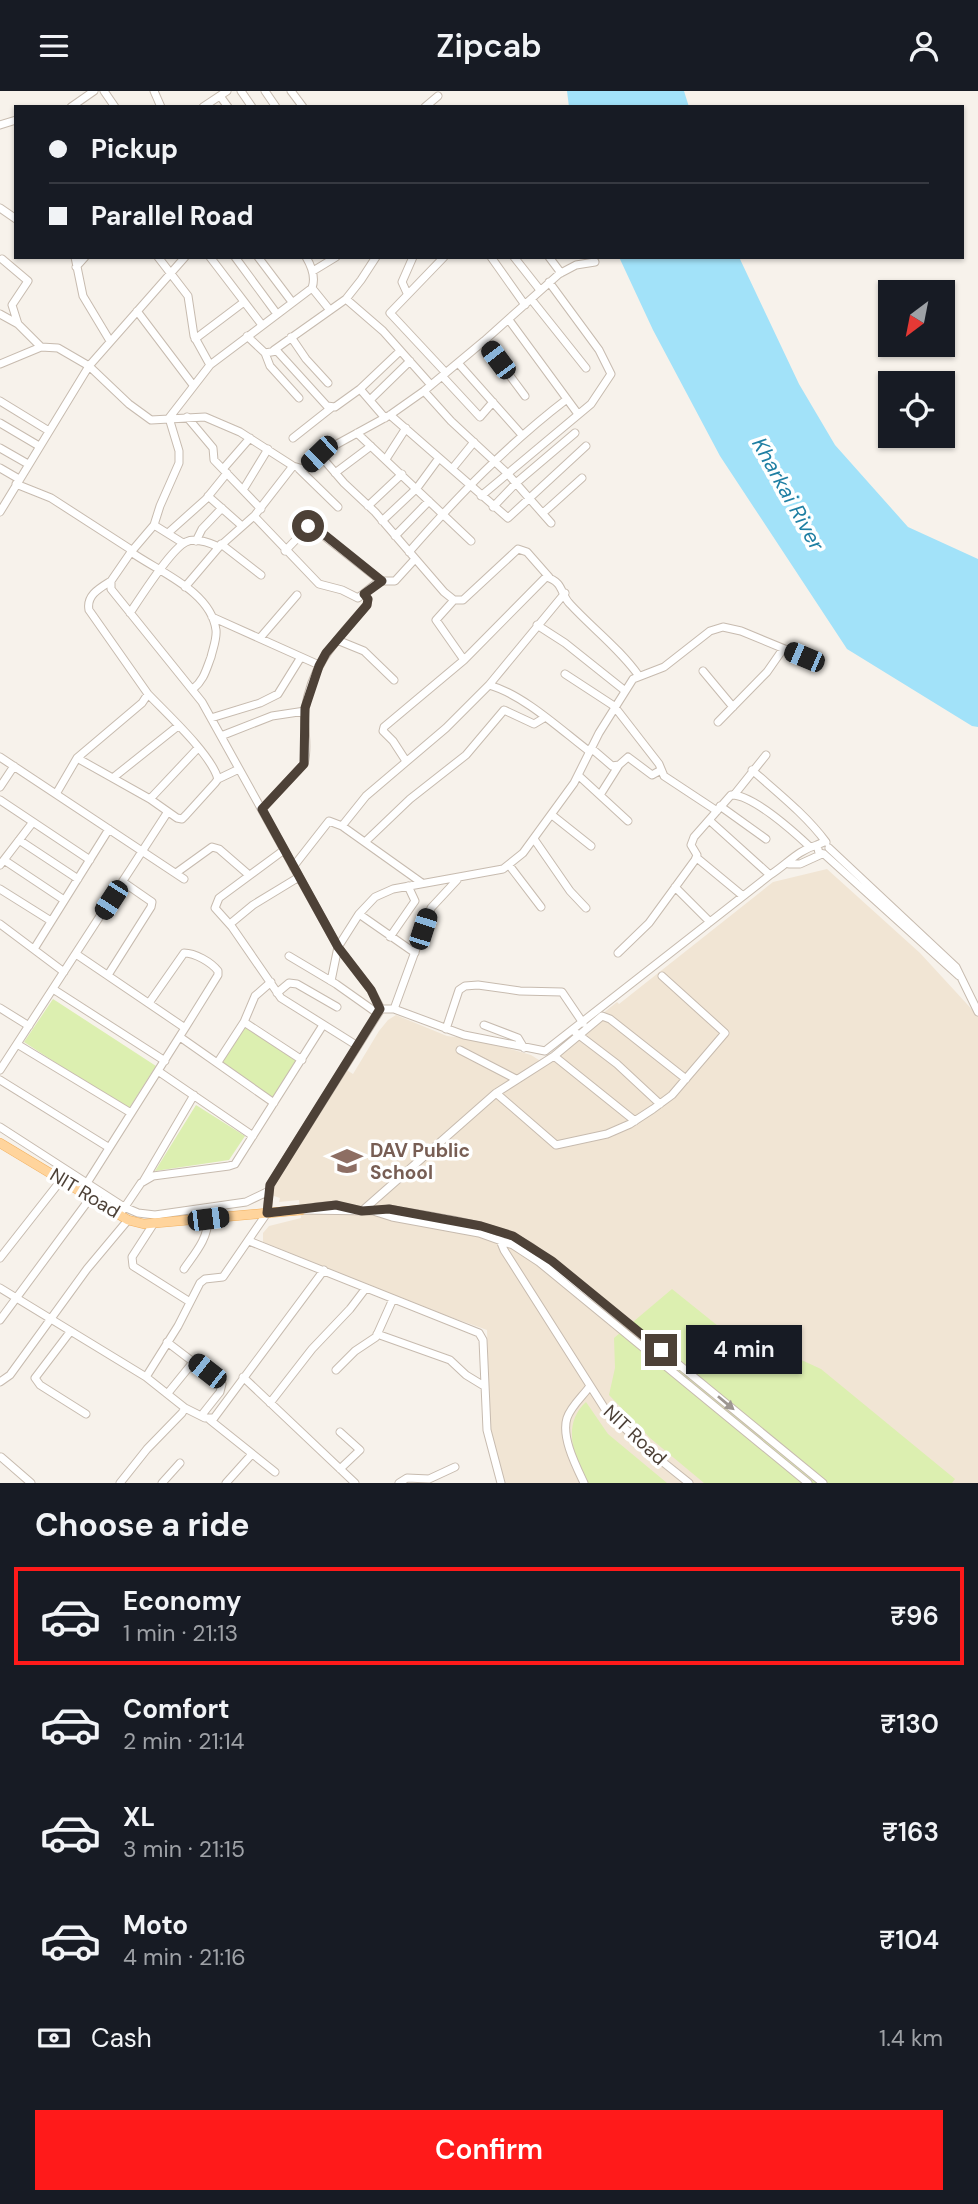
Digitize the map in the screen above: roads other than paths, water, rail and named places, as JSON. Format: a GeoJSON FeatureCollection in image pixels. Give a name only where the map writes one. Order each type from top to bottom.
{"type":"FeatureCollection","features":[{"type":"Feature","properties":{"kind":"main road","name":"NIT Road"},"geometry":{"type":"LineString","coordinates":[[0,1143],[91,1197],[144,1224],[300,1210]]}},
{"type":"Feature","properties":{"kind":"street"},"geometry":{"type":"LineString","coordinates":[[74,105],[94,91]]}},
{"type":"Feature","properties":{"kind":"street"},"geometry":{"type":"LineString","coordinates":[[206,105],[223,93]]}},
{"type":"Feature","properties":{"kind":"street"},"geometry":{"type":"LineString","coordinates":[[427,105],[438,96]]}},
{"type":"Feature","properties":{"kind":"street"},"geometry":{"type":"LineString","coordinates":[[2,259],[28,281],[12,305],[18,324]]}},
{"type":"Feature","properties":{"kind":"street"},"geometry":{"type":"LineString","coordinates":[[159,259],[169,275],[188,296],[195,339],[210,365]]}},
{"type":"Feature","properties":{"kind":"street"},"geometry":{"type":"LineString","coordinates":[[0,512],[89,366],[182,259]]}},
{"type":"Feature","properties":{"kind":"street"},"geometry":{"type":"LineString","coordinates":[[212,259],[262,325]]}},
{"type":"Feature","properties":{"kind":"street"},"geometry":{"type":"LineString","coordinates":[[236,259],[277,314]]}},
{"type":"Feature","properties":{"kind":"street"},"geometry":{"type":"LineString","coordinates":[[260,259],[292,302]]}},
{"type":"Feature","properties":{"kind":"street"},"geometry":{"type":"LineString","coordinates":[[169,418],[210,365],[312,288],[315,281],[307,259]]}},
{"type":"Feature","properties":{"kind":"street"},"geometry":{"type":"LineString","coordinates":[[313,271],[333,259]]}},
{"type":"Feature","properties":{"kind":"street"},"geometry":{"type":"LineString","coordinates":[[265,353],[274,350],[345,299],[375,259]]}},
{"type":"Feature","properties":{"kind":"street"},"geometry":{"type":"LineString","coordinates":[[407,293],[402,282],[412,259]]}},
{"type":"Feature","properties":{"kind":"street"},"geometry":{"type":"LineString","coordinates":[[442,259],[407,293],[391,315],[480,417],[493,402]]}},
{"type":"Feature","properties":{"kind":"street"},"geometry":{"type":"LineString","coordinates":[[493,259],[586,367]]}},
{"type":"Feature","properties":{"kind":"street"},"geometry":{"type":"LineString","coordinates":[[516,259],[540,290]]}},
{"type":"Feature","properties":{"kind":"street"},"geometry":{"type":"LineString","coordinates":[[550,259],[561,273]]}},
{"type":"Feature","properties":{"kind":"street"},"geometry":{"type":"LineString","coordinates":[[74,261],[83,296],[110,341]]}},
{"type":"Feature","properties":{"kind":"street"},"geometry":{"type":"LineString","coordinates":[[296,468],[303,469],[319,454],[388,417],[424,391],[561,273],[576,265],[595,263]]}},
{"type":"Feature","properties":{"kind":"street"},"geometry":{"type":"LineString","coordinates":[[481,496],[596,399],[609,379],[610,370],[599,349],[549,282]]}},
{"type":"Feature","properties":{"kind":"street"},"geometry":{"type":"LineString","coordinates":[[312,288],[329,309]]}},
{"type":"Feature","properties":{"kind":"street"},"geometry":{"type":"LineString","coordinates":[[345,299],[383,331],[431,385]]}},
{"type":"Feature","properties":{"kind":"street"},"geometry":{"type":"LineString","coordinates":[[195,339],[244,302]]}},
{"type":"Feature","properties":{"kind":"street"},"geometry":{"type":"LineString","coordinates":[[137,311],[193,385]]}},
{"type":"Feature","properties":{"kind":"street"},"geometry":{"type":"LineString","coordinates":[[0,314],[18,324],[41,347]]}},
{"type":"Feature","properties":{"kind":"street"},"geometry":{"type":"LineString","coordinates":[[509,320],[578,414]]}},
{"type":"Feature","properties":{"kind":"street"},"geometry":{"type":"LineString","coordinates":[[247,336],[265,353],[270,366],[299,398]]}},
{"type":"Feature","properties":{"kind":"street"},"geometry":{"type":"LineString","coordinates":[[291,337],[306,359],[328,383]]}},
{"type":"Feature","properties":{"kind":"street"},"geometry":{"type":"LineString","coordinates":[[484,341],[525,396]]}},
{"type":"Feature","properties":{"kind":"street"},"geometry":{"type":"LineString","coordinates":[[0,364],[41,347],[58,348],[89,366],[151,420],[205,417],[223,423],[296,468],[338,507]]}},
{"type":"Feature","properties":{"kind":"street"},"geometry":{"type":"LineString","coordinates":[[274,350],[331,408]]}},
{"type":"Feature","properties":{"kind":"street"},"geometry":{"type":"LineString","coordinates":[[293,438],[360,389],[400,351]]}},
{"type":"Feature","properties":{"kind":"street"},"geometry":{"type":"LineString","coordinates":[[370,400],[410,361]]}},
{"type":"Feature","properties":{"kind":"street"},"geometry":{"type":"LineString","coordinates":[[458,363],[522,435]]}},
{"type":"Feature","properties":{"kind":"street"},"geometry":{"type":"LineString","coordinates":[[360,389],[388,417],[406,428],[508,518],[586,446]]}},
{"type":"Feature","properties":{"kind":"street"},"geometry":{"type":"LineString","coordinates":[[424,391],[451,421],[507,473],[551,523]]}},
{"type":"Feature","properties":{"kind":"street"},"geometry":{"type":"LineString","coordinates":[[409,552],[469,485],[522,435],[567,399]]}},
{"type":"Feature","properties":{"kind":"street"},"geometry":{"type":"LineString","coordinates":[[0,401],[48,431]]}},
{"type":"Feature","properties":{"kind":"street"},"geometry":{"type":"LineString","coordinates":[[187,417],[214,448],[213,458],[261,509]]}},
{"type":"Feature","properties":{"kind":"street"},"geometry":{"type":"LineString","coordinates":[[169,418],[180,458],[154,524],[111,580],[91,595],[88,604],[89,610],[148,694],[198,748],[216,772],[218,779]]}},
{"type":"Feature","properties":{"kind":"street"},"geometry":{"type":"LineString","coordinates":[[0,423],[39,446]]}},
{"type":"Feature","properties":{"kind":"street"},"geometry":{"type":"LineString","coordinates":[[386,459],[406,428]]}},
{"type":"Feature","properties":{"kind":"street"},"geometry":{"type":"LineString","coordinates":[[358,433],[471,541]]}},
{"type":"Feature","properties":{"kind":"street"},"geometry":{"type":"LineString","coordinates":[[493,507],[516,483],[575,433]]}},
{"type":"Feature","properties":{"kind":"street"},"geometry":{"type":"LineString","coordinates":[[168,533],[208,496],[250,438]]}},
{"type":"Feature","properties":{"kind":"street"},"geometry":{"type":"LineString","coordinates":[[452,469],[474,442]]}},
{"type":"Feature","properties":{"kind":"street"},"geometry":{"type":"LineString","coordinates":[[335,473],[372,446]]}},
{"type":"Feature","properties":{"kind":"street"},"geometry":{"type":"LineString","coordinates":[[0,448],[28,464]]}},
{"type":"Feature","properties":{"kind":"street"},"geometry":{"type":"LineString","coordinates":[[243,490],[268,449]]}},
{"type":"Feature","properties":{"kind":"street"},"geometry":{"type":"LineString","coordinates":[[319,454],[454,600],[463,600],[519,549],[527,552],[565,593],[567,601],[617,648],[639,676]]}},
{"type":"Feature","properties":{"kind":"street"},"geometry":{"type":"LineString","coordinates":[[382,521],[416,488],[439,458]]}},
{"type":"Feature","properties":{"kind":"street"},"geometry":{"type":"LineString","coordinates":[[0,468],[18,482],[64,506],[127,546],[131,552],[198,597],[212,617],[216,631],[215,643],[203,680],[193,689]]}},
{"type":"Feature","properties":{"kind":"street"},"geometry":{"type":"LineString","coordinates":[[185,587],[220,545],[261,509],[296,468]]}},
{"type":"Feature","properties":{"kind":"street"},"geometry":{"type":"LineString","coordinates":[[368,506],[402,474]]}},
{"type":"Feature","properties":{"kind":"street"},"geometry":{"type":"LineString","coordinates":[[543,513],[582,478]]}},
{"type":"Feature","properties":{"kind":"street"},"geometry":{"type":"LineString","coordinates":[[0,493],[8,498]]}},
{"type":"Feature","properties":{"kind":"street"},"geometry":{"type":"LineString","coordinates":[[208,496],[242,526]]}},
{"type":"Feature","properties":{"kind":"street"},"geometry":{"type":"LineString","coordinates":[[395,536],[429,501]]}},
{"type":"Feature","properties":{"kind":"street"},"geometry":{"type":"LineString","coordinates":[[196,541],[202,529],[222,508]]}},
{"type":"Feature","properties":{"kind":"street"},"geometry":{"type":"LineString","coordinates":[[254,516],[285,551],[322,586],[358,597],[382,581],[396,581],[415,559]]}},
{"type":"Feature","properties":{"kind":"street"},"geometry":{"type":"LineString","coordinates":[[154,524],[183,544]]}},
{"type":"Feature","properties":{"kind":"street"},"geometry":{"type":"LineString","coordinates":[[285,551],[310,525],[382,581]]}},
{"type":"Feature","properties":{"kind":"street"},"geometry":{"type":"LineString","coordinates":[[130,613],[159,571],[183,544],[196,541],[220,545],[261,575]]}},
{"type":"Feature","properties":{"kind":"street"},"geometry":{"type":"LineString","coordinates":[[406,761],[383,729],[422,693],[464,660],[543,579],[549,577]]}},
{"type":"Feature","properties":{"kind":"street"},"geometry":{"type":"LineString","coordinates":[[111,580],[111,589],[193,689],[338,947],[371,990],[379,1011]]}},
{"type":"Feature","properties":{"kind":"street"},"geometry":{"type":"LineString","coordinates":[[342,826],[366,796],[468,708],[565,593]]}},
{"type":"Feature","properties":{"kind":"street"},"geometry":{"type":"LineString","coordinates":[[262,809],[304,764],[305,711],[319,666],[367,605],[368,599],[364,594]]}},
{"type":"Feature","properties":{"kind":"street"},"geometry":{"type":"LineString","coordinates":[[260,638],[296,595]]}},
{"type":"Feature","properties":{"kind":"street"},"geometry":{"type":"LineString","coordinates":[[454,600],[436,620],[464,660]]}},
{"type":"Feature","properties":{"kind":"street"},"geometry":{"type":"LineString","coordinates":[[212,617],[319,666]]}},
{"type":"Feature","properties":{"kind":"street"},"geometry":{"type":"LineString","coordinates":[[537,625],[565,643],[624,690]]}},
{"type":"Feature","properties":{"kind":"street"},"geometry":{"type":"LineString","coordinates":[[331,981],[338,947],[367,904],[383,892],[503,869],[523,853],[578,775],[614,706],[632,679],[664,667],[716,628],[741,631],[804,657]]}},
{"type":"Feature","properties":{"kind":"street"},"geometry":{"type":"LineString","coordinates":[[337,640],[367,654],[394,680]]}},
{"type":"Feature","properties":{"kind":"street"},"geometry":{"type":"LineString","coordinates":[[718,722],[767,672],[783,649]]}},
{"type":"Feature","properties":{"kind":"street"},"geometry":{"type":"LineString","coordinates":[[211,718],[260,703],[278,694],[300,657]]}},
{"type":"Feature","properties":{"kind":"street"},"geometry":{"type":"LineString","coordinates":[[703,671],[733,707]]}},
{"type":"Feature","properties":{"kind":"street"},"geometry":{"type":"LineString","coordinates":[[565,674],[614,706],[659,764],[664,776],[766,839]]}},
{"type":"Feature","properties":{"kind":"street"},"geometry":{"type":"LineString","coordinates":[[489,685],[514,697],[608,764],[614,767],[619,765]]}},
{"type":"Feature","properties":{"kind":"street"},"geometry":{"type":"LineString","coordinates":[[56,794],[77,758],[142,703],[148,694]]}},
{"type":"Feature","properties":{"kind":"street"},"geometry":{"type":"LineString","coordinates":[[221,736],[256,721],[305,711]]}},
{"type":"Feature","properties":{"kind":"street"},"geometry":{"type":"LineString","coordinates":[[365,842],[410,799],[466,755],[504,711],[534,725],[544,717]]}},
{"type":"Feature","properties":{"kind":"street"},"geometry":{"type":"LineString","coordinates":[[114,777],[178,726]]}},
{"type":"Feature","properties":{"kind":"street"},"geometry":{"type":"LineString","coordinates":[[150,799],[198,748]]}},
{"type":"Feature","properties":{"kind":"street"},"geometry":{"type":"LineString","coordinates":[[743,896],[697,857],[692,841],[766,755]]}},
{"type":"Feature","properties":{"kind":"street"},"geometry":{"type":"LineString","coordinates":[[0,757],[184,879]]}},
{"type":"Feature","properties":{"kind":"street"},"geometry":{"type":"LineString","coordinates":[[600,795],[619,765],[628,757],[652,775],[661,770]]}},
{"type":"Feature","properties":{"kind":"street"},"geometry":{"type":"LineString","coordinates":[[77,758],[114,777],[167,813],[182,819],[218,779],[239,769]]}},
{"type":"Feature","properties":{"kind":"street"},"geometry":{"type":"LineString","coordinates":[[0,787],[14,766]]}},
{"type":"Feature","properties":{"kind":"street"},"geometry":{"type":"LineString","coordinates":[[752,770],[819,831],[821,848]]}},
{"type":"Feature","properties":{"kind":"street"},"geometry":{"type":"LineString","coordinates":[[578,775],[628,821]]}},
{"type":"Feature","properties":{"kind":"street"},"geometry":{"type":"LineString","coordinates":[[734,795],[746,799],[821,848],[959,977],[978,1012]]}},
{"type":"Feature","properties":{"kind":"street"},"geometry":{"type":"LineString","coordinates":[[0,800],[90,860]]}},
{"type":"Feature","properties":{"kind":"street"},"geometry":{"type":"LineString","coordinates":[[0,1070],[167,813]]}},
{"type":"Feature","properties":{"kind":"street"},"geometry":{"type":"LineString","coordinates":[[551,815],[591,846]]}},
{"type":"Feature","properties":{"kind":"street"},"geometry":{"type":"LineString","coordinates":[[709,820],[770,875]]}},
{"type":"Feature","properties":{"kind":"street"},"geometry":{"type":"LineString","coordinates":[[293,867],[329,821],[342,826],[422,883]]}},
{"type":"Feature","properties":{"kind":"street"},"geometry":{"type":"LineString","coordinates":[[33,822],[2,863],[64,900]]}},
{"type":"Feature","properties":{"kind":"street"},"geometry":{"type":"LineString","coordinates":[[34,949],[109,829]]}},
{"type":"Feature","properties":{"kind":"street"},"geometry":{"type":"LineString","coordinates":[[534,839],[570,891],[586,908]]}},
{"type":"Feature","properties":{"kind":"street"},"geometry":{"type":"LineString","coordinates":[[19,840],[78,879]]}},
{"type":"Feature","properties":{"kind":"street"},"geometry":{"type":"LineString","coordinates":[[176,873],[212,847],[219,849],[249,875]]}},
{"type":"Feature","properties":{"kind":"street"},"geometry":{"type":"LineString","coordinates":[[362,1211],[496,1093],[554,1056],[583,1023],[710,922],[770,875],[789,864],[796,855],[821,848]]}},
{"type":"Feature","properties":{"kind":"street"},"geometry":{"type":"LineString","coordinates":[[789,864],[800,864],[821,848]]}},
{"type":"Feature","properties":{"kind":"street"},"geometry":{"type":"LineString","coordinates":[[284,850],[219,898],[215,905],[216,910],[230,924],[284,1000],[356,1045]]}},
{"type":"Feature","properties":{"kind":"street"},"geometry":{"type":"LineString","coordinates":[[618,953],[649,923],[697,857]]}},
{"type":"Feature","properties":{"kind":"street"},"geometry":{"type":"LineString","coordinates":[[509,865],[541,907]]}},
{"type":"Feature","properties":{"kind":"street"},"geometry":{"type":"LineString","coordinates":[[230,924],[253,905],[299,877]]}},
{"type":"Feature","properties":{"kind":"street"},"geometry":{"type":"LineString","coordinates":[[394,1009],[431,908],[458,879]]}},
{"type":"Feature","properties":{"kind":"street"},"geometry":{"type":"LineString","coordinates":[[108,975],[152,902],[123,882]]}},
{"type":"Feature","properties":{"kind":"street"},"geometry":{"type":"LineString","coordinates":[[390,937],[415,901],[408,886]]}},
{"type":"Feature","properties":{"kind":"street"},"geometry":{"type":"LineString","coordinates":[[675,887],[710,922]]}},
{"type":"Feature","properties":{"kind":"street"},"geometry":{"type":"LineString","coordinates":[[0,889],[51,921]]}},
{"type":"Feature","properties":{"kind":"street"},"geometry":{"type":"LineString","coordinates":[[359,914],[415,953]]}},
{"type":"Feature","properties":{"kind":"street"},"geometry":{"type":"LineString","coordinates":[[0,924],[64,972]]}},
{"type":"Feature","properties":{"kind":"street"},"geometry":{"type":"LineString","coordinates":[[87,1183],[180,1037],[218,971],[191,953],[184,953],[149,1003]]}},
{"type":"Feature","properties":{"kind":"street"},"geometry":{"type":"LineString","coordinates":[[76,954],[185,1028]]}},
{"type":"Feature","properties":{"kind":"street"},"geometry":{"type":"LineString","coordinates":[[289,956],[379,1011],[394,1009],[446,1029],[524,1048],[545,1051],[606,1015],[685,1079]]}},
{"type":"Feature","properties":{"kind":"street"},"geometry":{"type":"LineString","coordinates":[[496,1093],[556,1145],[607,1134],[635,1121],[660,1104],[672,1095],[725,1033],[662,976]]}},
{"type":"Feature","properties":{"kind":"street"},"geometry":{"type":"LineString","coordinates":[[218,1062],[244,1022],[255,996],[271,982]]}},
{"type":"Feature","properties":{"kind":"street"},"geometry":{"type":"LineString","coordinates":[[277,993],[289,983],[296,984],[337,1007]]}},
{"type":"Feature","properties":{"kind":"street"},"geometry":{"type":"LineString","coordinates":[[446,1029],[459,991],[464,986],[478,985],[520,991],[562,992],[583,1023]]}},
{"type":"Feature","properties":{"kind":"street"},"geometry":{"type":"LineString","coordinates":[[54,989],[165,1061]]}},
{"type":"Feature","properties":{"kind":"street"},"geometry":{"type":"LineString","coordinates":[[0,1008],[29,1026]]}},
{"type":"Feature","properties":{"kind":"street"},"geometry":{"type":"LineString","coordinates":[[146,1377],[205,1279],[223,1277],[229,1271],[267,1213],[270,1185],[379,1011]]}},
{"type":"Feature","properties":{"kind":"street"},"geometry":{"type":"LineString","coordinates":[[244,1022],[302,1060]]}},
{"type":"Feature","properties":{"kind":"street"},"geometry":{"type":"LineString","coordinates":[[141,1183],[161,1174],[235,1164],[323,1025]]}},
{"type":"Feature","properties":{"kind":"street"},"geometry":{"type":"LineString","coordinates":[[484,1025],[518,1038],[524,1048]]}},
{"type":"Feature","properties":{"kind":"street"},"geometry":{"type":"LineString","coordinates":[[576,1033],[637,1081],[660,1104]]}},
{"type":"Feature","properties":{"kind":"street"},"geometry":{"type":"LineString","coordinates":[[180,1037],[274,1103]]}},
{"type":"Feature","properties":{"kind":"street"},"geometry":{"type":"LineString","coordinates":[[17,1044],[131,1113]]}},
{"type":"Feature","properties":{"kind":"street"},"geometry":{"type":"LineString","coordinates":[[460,1049],[516,1079]]}},
{"type":"Feature","properties":{"kind":"street"},"geometry":{"type":"LineString","coordinates":[[554,1056],[635,1121]]}},
{"type":"Feature","properties":{"kind":"street"},"geometry":{"type":"LineString","coordinates":[[158,1071],[253,1136]]}},
{"type":"Feature","properties":{"kind":"street"},"geometry":{"type":"LineString","coordinates":[[0,1080],[108,1147]]}},
{"type":"Feature","properties":{"kind":"street"},"geometry":{"type":"LineString","coordinates":[[0,1382],[9,1375],[88,1269],[124,1214],[194,1095]]}},
{"type":"Feature","properties":{"kind":"street"},"geometry":{"type":"LineString","coordinates":[[0,1127],[87,1183],[124,1214],[155,1215],[246,1202],[269,1191]]}},
{"type":"Feature","properties":{"kind":"street"},"geometry":{"type":"LineString","coordinates":[[0,1258],[62,1179]]}},
{"type":"Feature","properties":{"kind":"street"},"geometry":{"type":"LineString","coordinates":[[0,1320],[91,1197]]}},
{"type":"Feature","properties":{"kind":"street","name":"NIT Road"},"geometry":{"type":"LineString","coordinates":[[300,1210],[336,1205],[498,1235],[605,1409],[622,1427],[689,1483]]}},
{"type":"Feature","properties":{"kind":"street"},"geometry":{"type":"LineString","coordinates":[[184,1269],[202,1243],[208,1229],[208,1219]]}},
{"type":"Feature","properties":{"kind":"street"},"geometry":{"type":"LineString","coordinates":[[154,1223],[132,1257],[133,1266],[190,1302]]}},
{"type":"Feature","properties":{"kind":"street"},"geometry":{"type":"LineString","coordinates":[[498,1235],[540,1262],[807,1483]]}},
{"type":"Feature","properties":{"kind":"street"},"geometry":{"type":"LineString","coordinates":[[498,1235],[513,1236],[552,1261],[823,1483]]}},
{"type":"Feature","properties":{"kind":"street"},"geometry":{"type":"LineString","coordinates":[[249,1241],[479,1333],[483,1340],[487,1430],[501,1483]]}},
{"type":"Feature","properties":{"kind":"street"},"geometry":{"type":"LineString","coordinates":[[206,1418],[214,1418],[324,1271]]}},
{"type":"Feature","properties":{"kind":"street"},"geometry":{"type":"LineString","coordinates":[[0,1288],[146,1377],[185,1408],[206,1418],[275,1472]]}},
{"type":"Feature","properties":{"kind":"street"},"geometry":{"type":"LineString","coordinates":[[270,1403],[312,1349],[366,1288]]}},
{"type":"Feature","properties":{"kind":"street"},"geometry":{"type":"LineString","coordinates":[[336,1370],[355,1351],[374,1339],[393,1299]]}},
{"type":"Feature","properties":{"kind":"street"},"geometry":{"type":"LineString","coordinates":[[70,1332],[36,1378],[40,1385],[86,1414]]}},
{"type":"Feature","properties":{"kind":"street"},"geometry":{"type":"LineString","coordinates":[[377,1334],[450,1360],[466,1375],[484,1386]]}},
{"type":"Feature","properties":{"kind":"street"},"geometry":{"type":"LineString","coordinates":[[167,1342],[222,1384],[206,1418]]}},
{"type":"Feature","properties":{"kind":"street"},"geometry":{"type":"LineString","coordinates":[[168,1393],[194,1361]]}},
{"type":"Feature","properties":{"kind":"street"},"geometry":{"type":"LineString","coordinates":[[243,1377],[355,1483]]}},
{"type":"Feature","properties":{"kind":"street"},"geometry":{"type":"LineString","coordinates":[[584,1483],[576,1466],[565,1427],[571,1410],[590,1386]]}},
{"type":"Feature","properties":{"kind":"street"},"geometry":{"type":"LineString","coordinates":[[123,1482],[147,1449],[185,1408]]}},
{"type":"Feature","properties":{"kind":"street"},"geometry":{"type":"LineString","coordinates":[[340,1432],[360,1450],[340,1469]]}},
{"type":"Feature","properties":{"kind":"street"},"geometry":{"type":"LineString","coordinates":[[226,1483],[252,1454]]}},
{"type":"Feature","properties":{"kind":"street"},"geometry":{"type":"LineString","coordinates":[[1,1457],[31,1483]]}},
{"type":"Feature","properties":{"kind":"street"},"geometry":{"type":"LineString","coordinates":[[162,1483],[180,1463]]}},
{"type":"Feature","properties":{"kind":"street"},"geometry":{"type":"LineString","coordinates":[[399,1483],[407,1478],[425,1481],[455,1467]]}},
{"type":"Feature","properties":{"kind":"water"},"geometry":{"type":"Polygon","coordinates":[[[567,91],[684,91],[688,105],[569,105],[567,91]]]}},
{"type":"Feature","properties":{"kind":"water","name":"Kharkai River"},"geometry":{"type":"Polygon","coordinates":[[[620,259],[740,259],[799,384],[835,445],[908,527],[978,559],[978,727],[972,726],[847,649],[720,456],[653,330],[620,259]]]}},
{"type":"Feature","properties":{"kind":"place","name":"DAV Public School"},"geometry":{"type":"Point","coordinates":[347,1161]}}]}
